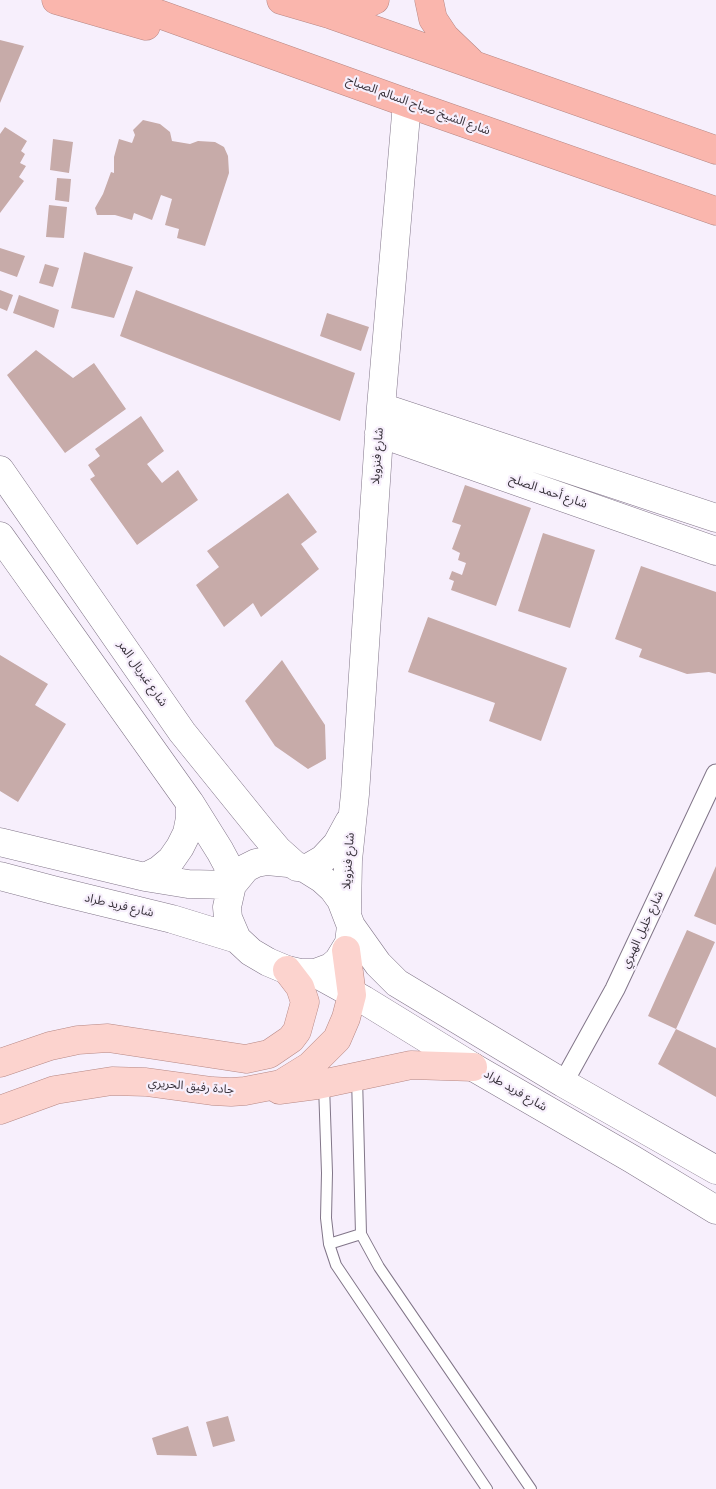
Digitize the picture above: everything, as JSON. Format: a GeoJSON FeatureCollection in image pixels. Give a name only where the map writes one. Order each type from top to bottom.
{"type":"FeatureCollection","features":[{"type":"Feature","properties":{"kind":"highway"},"geometry":{"type":"LineString","coordinates":[[56,0],[173,34],[284,58]]}},
{"type":"Feature","properties":{"kind":"highway","name":"شارع الشيخ صباح السالم الصباح"},"geometry":{"type":"LineString","coordinates":[[120,0],[407,104],[716,211]]}},
{"type":"Feature","properties":{"kind":"highway"},"geometry":{"type":"LineString","coordinates":[[329,14],[356,9],[375,0]]}},
{"type":"Feature","properties":{"kind":"highway"},"geometry":{"type":"LineString","coordinates":[[429,0],[434,19],[445,37],[477,67]]}},
{"type":"Feature","properties":{"kind":"highway"},"geometry":{"type":"LineString","coordinates":[[288,2],[329,14],[716,150]]}},
{"type":"Feature","properties":{"kind":"main road","name":"شارع فنزويلا"},"geometry":{"type":"LineString","coordinates":[[348,930],[348,860],[354,808],[380,420],[407,104]]}},
{"type":"Feature","properties":{"kind":"main road"},"geometry":{"type":"LineString","coordinates":[[380,420],[716,518]]}},
{"type":"Feature","properties":{"kind":"main road","name":"شارع أحمد الصلح"},"geometry":{"type":"LineString","coordinates":[[380,420],[716,551]]}},
{"type":"Feature","properties":{"kind":"main road","name":"شارع غبريال المر"},"geometry":{"type":"LineString","coordinates":[[0,470],[182,732],[278,850],[301,868]]}},
{"type":"Feature","properties":{"kind":"main road"},"geometry":{"type":"LineString","coordinates":[[0,536],[190,803],[220,851],[234,882]]}},
{"type":"Feature","properties":{"kind":"main road"},"geometry":{"type":"LineString","coordinates":[[145,877],[165,865],[180,847],[187,834],[190,803]]}},
{"type":"Feature","properties":{"kind":"main road","name":"شارع فنزويلا"},"geometry":{"type":"LineString","coordinates":[[301,868],[323,859],[337,844],[347,827],[354,808]]}},
{"type":"Feature","properties":{"kind":"main road"},"geometry":{"type":"LineString","coordinates":[[0,842],[145,877],[188,884],[234,882]]}},
{"type":"Feature","properties":{"kind":"main road"},"geometry":{"type":"LineString","coordinates":[[348,930],[338,961],[331,967],[315,973],[300,973],[287,970],[251,952],[237,939],[228,913],[228,896],[234,882],[246,868],[256,863],[278,861],[301,868],[322,879],[333,888],[341,900],[348,930],[397,983],[563,1083],[716,1170]]}},
{"type":"Feature","properties":{"kind":"main road","name":"شارع فريد طراد"},"geometry":{"type":"LineString","coordinates":[[0,876],[172,919],[237,939]]}},
{"type":"Feature","properties":{"kind":"main road","name":"جادة رفيق الحريري"},"geometry":{"type":"LineString","coordinates":[[0,1110],[55,1090],[112,1081],[146,1082],[212,1091],[245,1091],[281,1084],[310,1066],[337,1039],[346,1018],[352,995],[348,930]]}},
{"type":"Feature","properties":{"kind":"main road"},"geometry":{"type":"LineString","coordinates":[[0,1063],[60,1044],[78,1040],[108,1038],[246,1059],[269,1054],[291,1039],[297,1031],[305,1002],[300,987],[287,970]]}},
{"type":"Feature","properties":{"kind":"main road","name":"شارع فريد طراد"},"geometry":{"type":"LineString","coordinates":[[315,973],[716,1210]]}},
{"type":"Feature","properties":{"kind":"main road"},"geometry":{"type":"LineString","coordinates":[[245,1091],[324,1084],[411,1065],[473,1067]]}},
{"type":"Feature","properties":{"kind":"street","name":"شارع خليل الهبري"},"geometry":{"type":"LineString","coordinates":[[563,1083],[615,989],[716,774]]}},
{"type":"Feature","properties":{"kind":"lane"},"geometry":{"type":"LineString","coordinates":[[357,1076],[361,1234],[379,1267],[531,1489]]}},
{"type":"Feature","properties":{"kind":"lane"},"geometry":{"type":"LineString","coordinates":[[324,1084],[327,1173],[326,1218],[329,1244],[336,1265],[487,1489]]}},
{"type":"Feature","properties":{"kind":"lane"},"geometry":{"type":"LineString","coordinates":[[329,1244],[361,1234]]}},
{"type":"Feature","properties":{"kind":"building"},"geometry":{"type":"Polygon","coordinates":[[[0,40],[24,46],[0,103],[0,40]]]}},
{"type":"Feature","properties":{"kind":"building"},"geometry":{"type":"Polygon","coordinates":[[[143,120],[160,124],[170,132],[172,141],[190,144],[198,141],[215,142],[224,147],[228,156],[229,173],[205,246],[177,238],[179,229],[165,225],[172,199],[161,195],[152,220],[134,213],[132,220],[115,215],[97,215],[95,208],[103,194],[111,172],[114,173],[114,157],[119,139],[132,143],[135,135],[133,130],[143,120]]]}},
{"type":"Feature","properties":{"kind":"building"},"geometry":{"type":"Polygon","coordinates":[[[5,127],[27,141],[21,151],[25,154],[20,163],[26,166],[19,177],[24,181],[0,213],[0,134],[5,127]]]}},
{"type":"Feature","properties":{"kind":"building"},"geometry":{"type":"Polygon","coordinates":[[[53,139],[73,142],[69,173],[50,170],[53,139]]]}},
{"type":"Feature","properties":{"kind":"building"},"geometry":{"type":"Polygon","coordinates":[[[57,178],[71,179],[69,202],[55,200],[57,178]]]}},
{"type":"Feature","properties":{"kind":"building"},"geometry":{"type":"Polygon","coordinates":[[[49,205],[67,207],[64,238],[46,237],[49,205]]]}},
{"type":"Feature","properties":{"kind":"building"},"geometry":{"type":"Polygon","coordinates":[[[0,248],[25,256],[17,277],[0,271],[0,248]]]}},
{"type":"Feature","properties":{"kind":"building"},"geometry":{"type":"Polygon","coordinates":[[[84,252],[133,267],[114,318],[71,308],[84,252]]]}},
{"type":"Feature","properties":{"kind":"building"},"geometry":{"type":"Polygon","coordinates":[[[45,264],[59,268],[53,287],[39,283],[45,264]]]}},
{"type":"Feature","properties":{"kind":"building"},"geometry":{"type":"Polygon","coordinates":[[[0,290],[13,295],[7,311],[0,308],[0,290]]]}},
{"type":"Feature","properties":{"kind":"building"},"geometry":{"type":"Polygon","coordinates":[[[136,290],[355,373],[340,421],[120,336],[136,290]]]}},
{"type":"Feature","properties":{"kind":"building"},"geometry":{"type":"Polygon","coordinates":[[[19,295],[59,310],[54,328],[13,313],[19,295]]]}},
{"type":"Feature","properties":{"kind":"building"},"geometry":{"type":"Polygon","coordinates":[[[327,313],[369,327],[361,351],[320,336],[327,313]]]}},
{"type":"Feature","properties":{"kind":"building"},"geometry":{"type":"Polygon","coordinates":[[[36,350],[73,378],[94,363],[126,409],[65,453],[7,375],[36,350]]]}},
{"type":"Feature","properties":{"kind":"building"},"geometry":{"type":"Polygon","coordinates":[[[141,416],[164,451],[147,464],[162,483],[178,470],[198,500],[137,545],[90,479],[95,476],[88,465],[100,456],[95,449],[141,416]]]}},
{"type":"Feature","properties":{"kind":"building"},"geometry":{"type":"Polygon","coordinates":[[[465,485],[531,508],[496,606],[451,590],[454,581],[449,579],[452,571],[462,575],[466,563],[458,560],[460,553],[452,549],[461,525],[452,522],[465,485]]]}},
{"type":"Feature","properties":{"kind":"building"},"geometry":{"type":"Polygon","coordinates":[[[288,493],[317,532],[301,544],[319,569],[261,617],[253,603],[224,627],[196,585],[219,567],[207,551],[288,493]]]}},
{"type":"Feature","properties":{"kind":"building"},"geometry":{"type":"Polygon","coordinates":[[[543,533],[595,550],[570,628],[518,611],[543,533]]]}},
{"type":"Feature","properties":{"kind":"building"},"geometry":{"type":"Polygon","coordinates":[[[641,566],[716,592],[716,674],[709,672],[687,674],[639,657],[642,649],[615,639],[641,566]]]}},
{"type":"Feature","properties":{"kind":"building"},"geometry":{"type":"Polygon","coordinates":[[[428,617],[567,668],[541,741],[489,721],[495,703],[408,672],[428,617]]]}},
{"type":"Feature","properties":{"kind":"building"},"geometry":{"type":"Polygon","coordinates":[[[0,655],[48,684],[35,705],[66,724],[18,802],[0,791],[0,655]]]}},
{"type":"Feature","properties":{"kind":"building"},"geometry":{"type":"Polygon","coordinates":[[[282,660],[325,725],[326,759],[308,769],[275,746],[245,701],[282,660]]]}},
{"type":"Feature","properties":{"kind":"building"},"geometry":{"type":"Polygon","coordinates":[[[716,866],[716,925],[694,916],[716,866]]]}},
{"type":"Feature","properties":{"kind":"building"},"geometry":{"type":"Polygon","coordinates":[[[687,930],[715,942],[676,1029],[648,1016],[687,930]]]}},
{"type":"Feature","properties":{"kind":"building"},"geometry":{"type":"Polygon","coordinates":[[[676,1029],[716,1048],[716,1097],[658,1064],[676,1029]]]}},
{"type":"Feature","properties":{"kind":"building"},"geometry":{"type":"Polygon","coordinates":[[[228,1416],[235,1441],[213,1447],[206,1422],[228,1416]]]}},
{"type":"Feature","properties":{"kind":"building"},"geometry":{"type":"Polygon","coordinates":[[[188,1426],[197,1456],[157,1455],[152,1438],[188,1426]]]}}]}
